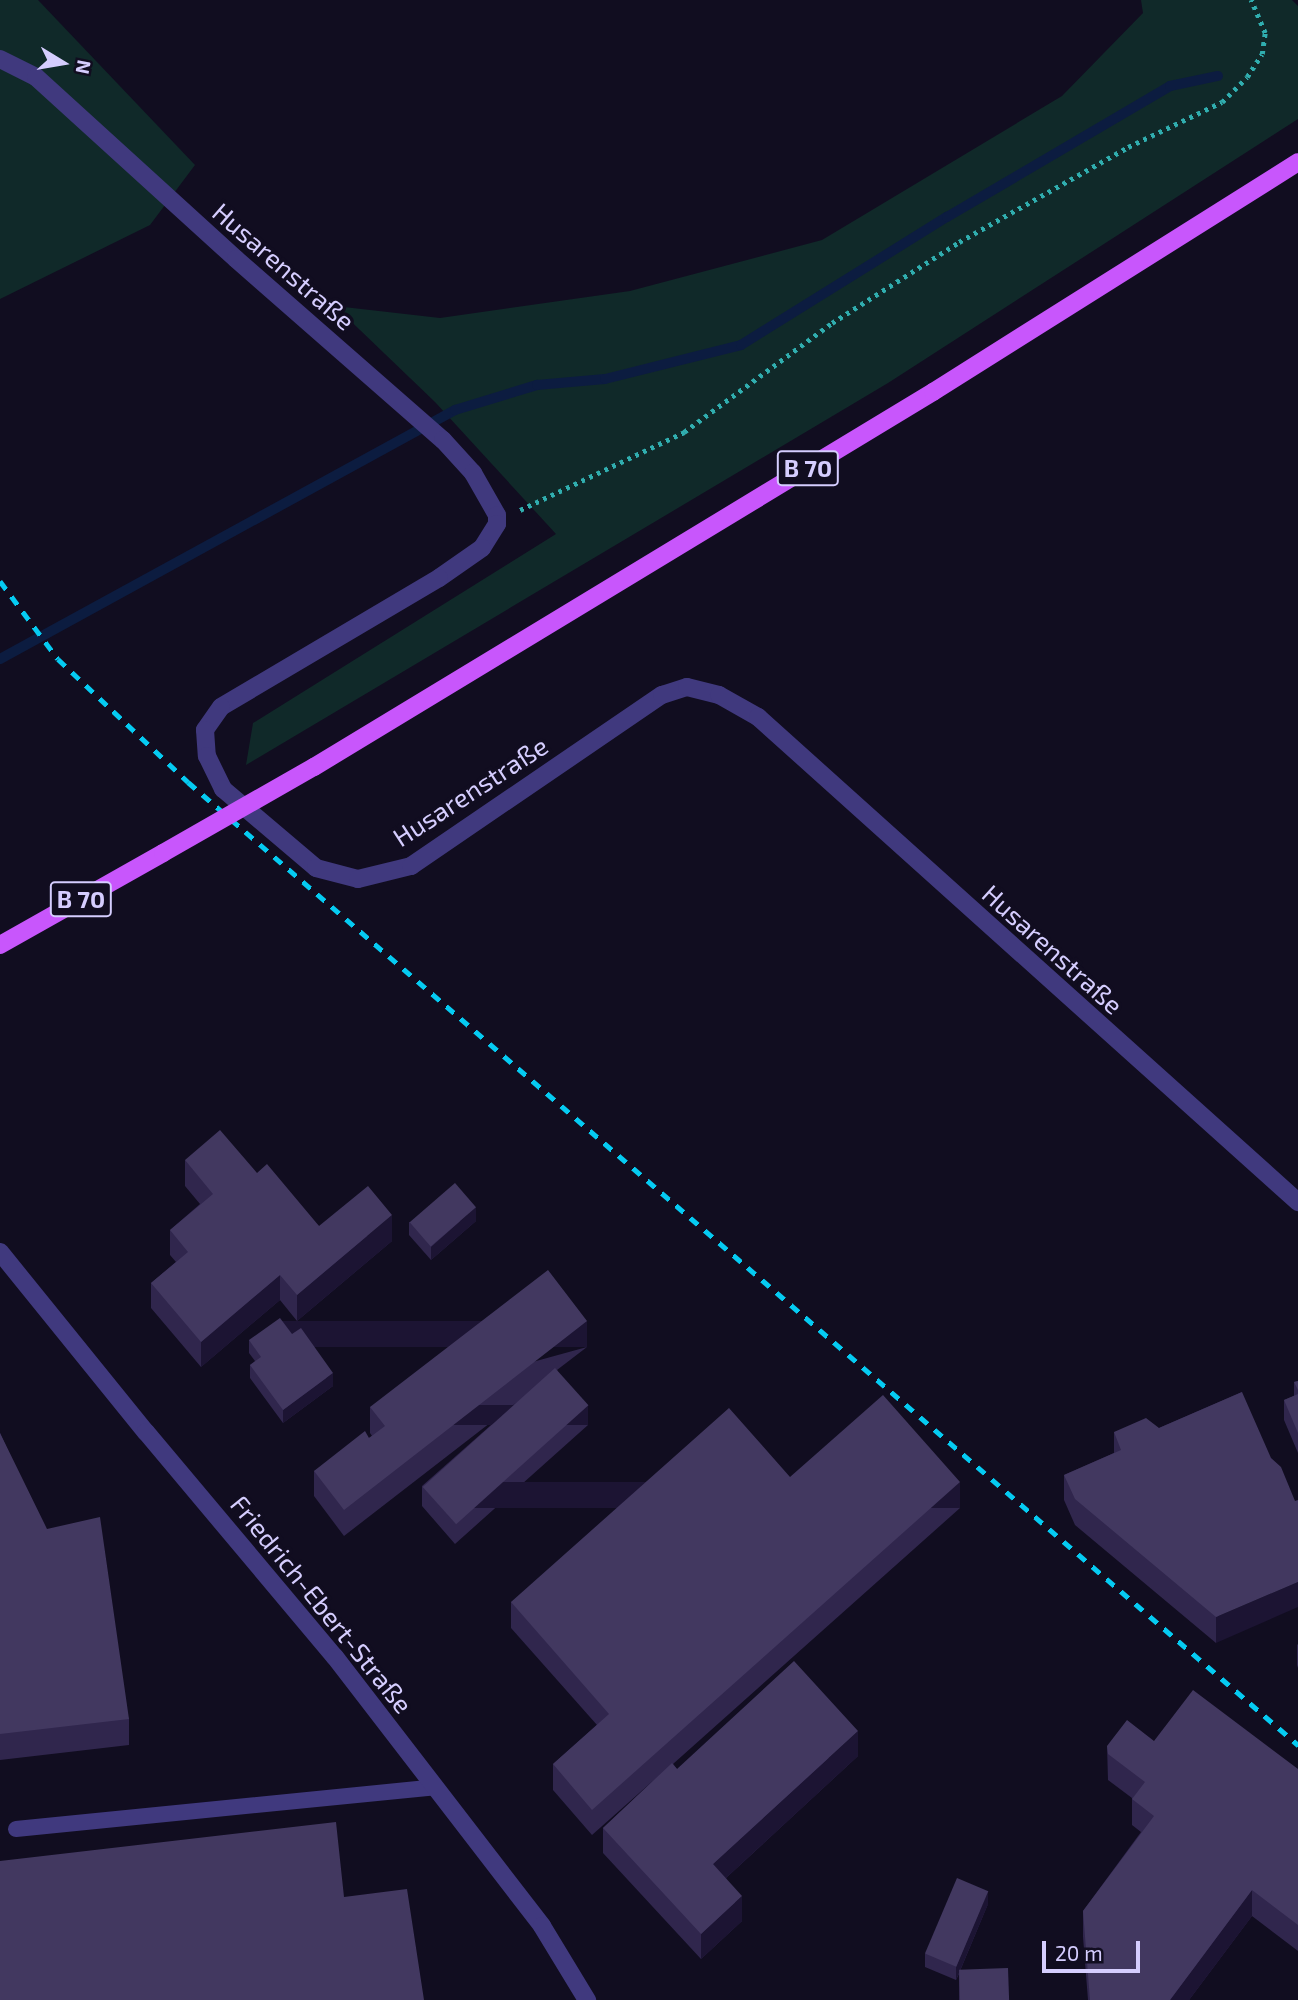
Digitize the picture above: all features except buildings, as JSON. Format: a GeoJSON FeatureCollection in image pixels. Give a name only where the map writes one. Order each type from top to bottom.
{"type":"FeatureCollection","features":[{"type":"Feature","properties":{"kind":"main road","name":"B 70"},"geometry":{"type":"LineString","coordinates":[[0,945],[314,767],[933,392],[1298,162]]}},
{"type":"Feature","properties":{"kind":"street","name":"Husarenstraße"},"geometry":{"type":"LineString","coordinates":[[0,59],[36,77],[236,259],[443,440],[473,473],[497,515],[497,524],[482,548],[439,578],[221,707],[205,730],[208,756],[223,789],[316,868],[358,879],[411,866],[662,695],[687,687],[719,695],[758,717],[1298,1202]]}},
{"type":"Feature","properties":{"kind":"street","name":"Friedrich-Ebert-Straße"},"geometry":{"type":"LineString","coordinates":[[0,1252],[146,1432],[335,1657],[542,1926],[587,2000]]}},
{"type":"Feature","properties":{"kind":"lane"},"geometry":{"type":"LineString","coordinates":[[16,1829],[435,1787]]}},
{"type":"Feature","properties":{"kind":"path"},"geometry":{"type":"LineString","coordinates":[[497,515],[507,516],[684,432],[832,323],[959,242],[1128,147],[1222,102],[1247,77],[1262,54],[1265,33],[1251,0]]}},
{"type":"Feature","properties":{"kind":"green space"},"geometry":{"type":"Polygon","coordinates":[[[0,0],[38,0],[195,165],[150,225],[0,299],[0,0]]]}},
{"type":"Feature","properties":{"kind":"green space"},"geometry":{"type":"Polygon","coordinates":[[[1141,0],[1292,0],[1298,6],[1298,119],[888,383],[246,765],[253,723],[556,534],[435,402],[335,306],[440,318],[630,291],[822,240],[1062,96],[1143,13],[1141,0]]]}},
{"type":"Feature","properties":{"kind":"waterway"},"geometry":{"type":"LineString","coordinates":[[0,659],[455,410],[537,385],[605,379],[741,345],[947,217],[1170,86],[1218,76]]}},
{"type":"Feature","properties":{"kind":"railway"},"geometry":{"type":"LineString","coordinates":[[0,581],[58,659],[188,782],[1298,1745]]}}]}
